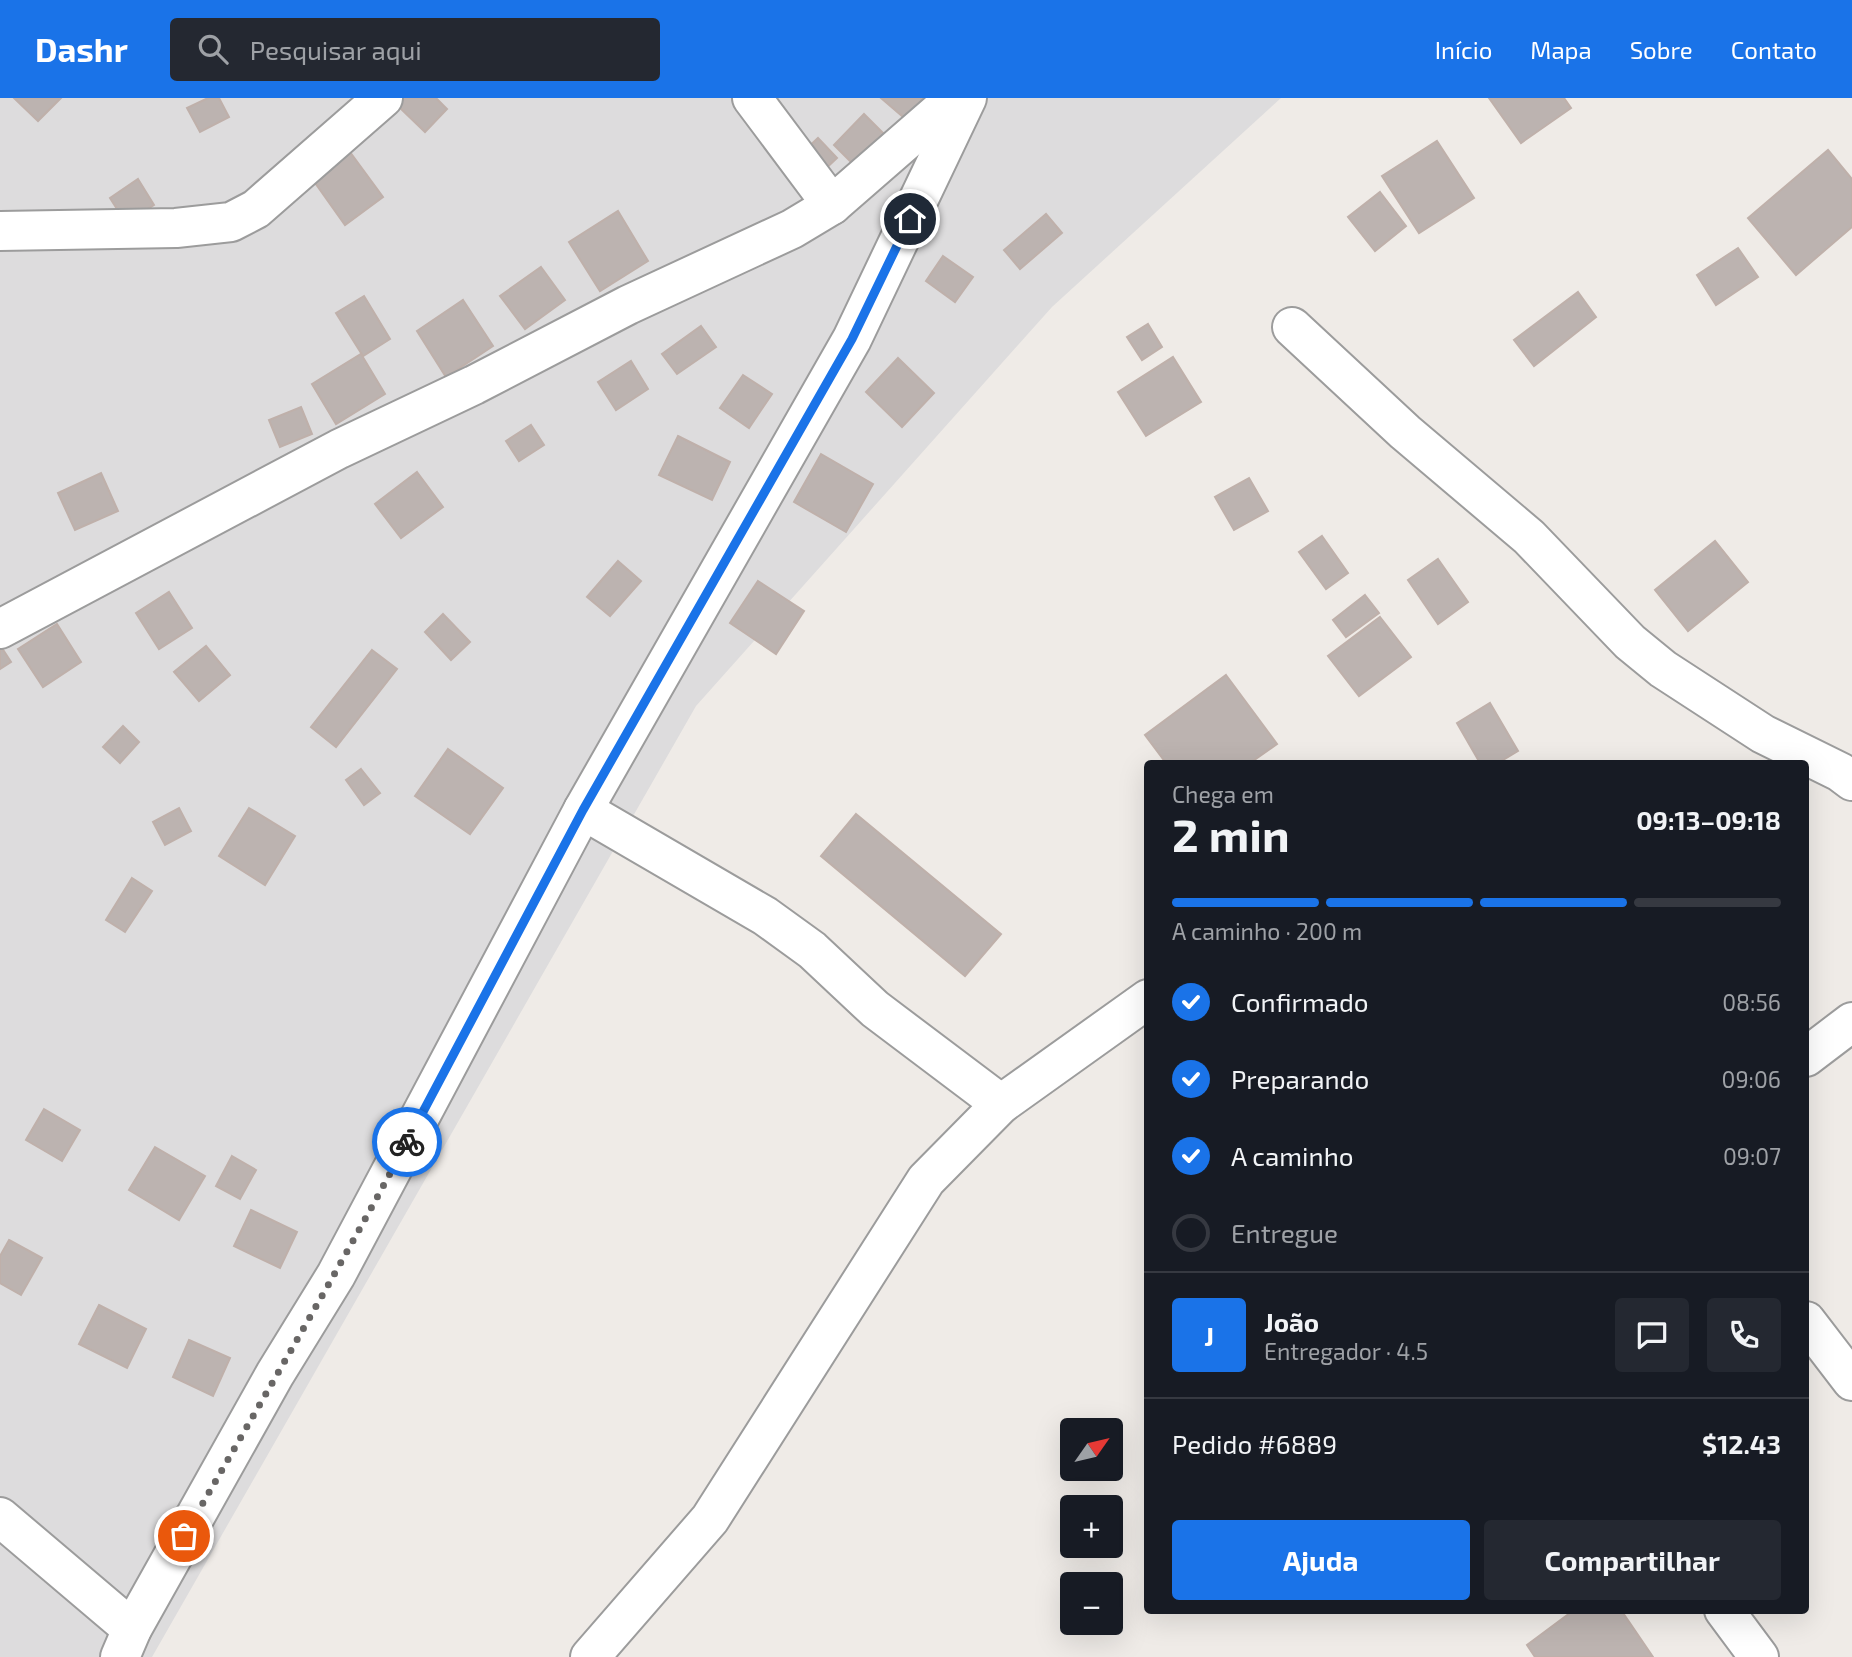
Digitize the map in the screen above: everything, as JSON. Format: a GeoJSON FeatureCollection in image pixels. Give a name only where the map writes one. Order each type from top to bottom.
{"type":"FeatureCollection","features":[{"type":"Feature","properties":{"kind":"street"},"geometry":{"type":"LineString","coordinates":[[0,231],[176,228],[231,222],[256,208],[383,98]]}},
{"type":"Feature","properties":{"kind":"street"},"geometry":{"type":"LineString","coordinates":[[752,98],[832,205]]}},
{"type":"Feature","properties":{"kind":"street"},"geometry":{"type":"LineString","coordinates":[[0,629],[339,449],[474,385],[628,305],[792,229],[832,205],[955,98]]}},
{"type":"Feature","properties":{"kind":"street"},"geometry":{"type":"LineString","coordinates":[[0,1517],[126,1643],[275,1374],[336,1275],[583,810],[852,339],[967,98]]}},
{"type":"Feature","properties":{"kind":"street"},"geometry":{"type":"LineString","coordinates":[[1292,327],[1405,432],[1528,537],[1630,642],[1654,662],[1804,760]]}},
{"type":"Feature","properties":{"kind":"street"},"geometry":{"type":"LineString","coordinates":[[1809,763],[1833,778]]}},
{"type":"Feature","properties":{"kind":"street"},"geometry":{"type":"LineString","coordinates":[[583,810],[765,916],[812,950],[875,1009],[1002,1104]]}},
{"type":"Feature","properties":{"kind":"street"},"geometry":{"type":"LineString","coordinates":[[590,1657],[710,1519],[926,1180],[1002,1104],[1144,1002]]}},
{"type":"Feature","properties":{"kind":"street"},"geometry":{"type":"LineString","coordinates":[[1809,1055],[1852,1022]]}},
{"type":"Feature","properties":{"kind":"street"},"geometry":{"type":"LineString","coordinates":[[1809,1325],[1852,1381]]}},
{"type":"Feature","properties":{"kind":"street"},"geometry":{"type":"LineString","coordinates":[[1727,1614],[1759,1657]]}},
{"type":"Feature","properties":{"kind":"shaded area"},"geometry":{"type":"Polygon","coordinates":[[[0,98],[1281,98],[1052,307],[696,706],[152,1657],[0,1657],[0,98]]]}},
{"type":"Feature","properties":{"kind":"building"},"geometry":{"type":"Polygon","coordinates":[[[14,98],[61,98],[38,121],[14,98]]]}},
{"type":"Feature","properties":{"kind":"building"},"geometry":{"type":"Polygon","coordinates":[[[208,98],[219,98],[229,117],[200,132],[187,108],[208,98]]]}},
{"type":"Feature","properties":{"kind":"building"},"geometry":{"type":"Polygon","coordinates":[[[405,98],[436,98],[447,109],[425,132],[397,105],[405,98]]]}},
{"type":"Feature","properties":{"kind":"building"},"geometry":{"type":"Polygon","coordinates":[[[881,98],[929,98],[909,122],[881,98]]]}},
{"type":"Feature","properties":{"kind":"building"},"geometry":{"type":"Polygon","coordinates":[[[1489,98],[1564,98],[1571,108],[1521,143],[1489,98]]]}},
{"type":"Feature","properties":{"kind":"building"},"geometry":{"type":"Polygon","coordinates":[[[864,114],[891,141],[861,172],[834,145],[864,114]]]}},
{"type":"Feature","properties":{"kind":"building"},"geometry":{"type":"Polygon","coordinates":[[[818,138],[837,158],[821,173],[803,152],[818,138]]]}},
{"type":"Feature","properties":{"kind":"building"},"geometry":{"type":"Polygon","coordinates":[[[1437,141],[1474,198],[1419,233],[1382,176],[1437,141]]]}},
{"type":"Feature","properties":{"kind":"building"},"geometry":{"type":"Polygon","coordinates":[[[1828,150],[1852,179],[1852,227],[1796,275],[1748,218],[1828,150]]]}},
{"type":"Feature","properties":{"kind":"building"},"geometry":{"type":"Polygon","coordinates":[[[350,152],[383,197],[345,225],[313,180],[350,152]]]}},
{"type":"Feature","properties":{"kind":"building"},"geometry":{"type":"Polygon","coordinates":[[[138,179],[154,205],[126,223],[110,198],[138,179]]]}},
{"type":"Feature","properties":{"kind":"building"},"geometry":{"type":"Polygon","coordinates":[[[1380,192],[1406,226],[1375,251],[1348,217],[1380,192]]]}},
{"type":"Feature","properties":{"kind":"building"},"geometry":{"type":"Polygon","coordinates":[[[618,211],[648,261],[600,291],[569,242],[618,211]]]}},
{"type":"Feature","properties":{"kind":"building"},"geometry":{"type":"Polygon","coordinates":[[[1046,214],[1062,233],[1020,269],[1004,250],[1046,214]]]}},
{"type":"Feature","properties":{"kind":"building"},"geometry":{"type":"Polygon","coordinates":[[[1738,248],[1758,277],[1716,305],[1697,275],[1738,248]]]}},
{"type":"Feature","properties":{"kind":"building"},"geometry":{"type":"Polygon","coordinates":[[[943,256],[973,277],[955,302],[926,281],[943,256]]]}},
{"type":"Feature","properties":{"kind":"building"},"geometry":{"type":"Polygon","coordinates":[[[541,267],[565,300],[525,329],[500,296],[541,267]]]}},
{"type":"Feature","properties":{"kind":"building"},"geometry":{"type":"Polygon","coordinates":[[[1578,292],[1596,317],[1534,366],[1514,340],[1578,292]]]}},
{"type":"Feature","properties":{"kind":"building"},"geometry":{"type":"Polygon","coordinates":[[[364,296],[390,339],[363,356],[336,313],[364,296]]]}},
{"type":"Feature","properties":{"kind":"building"},"geometry":{"type":"Polygon","coordinates":[[[463,300],[493,346],[446,377],[417,331],[463,300]]]}},
{"type":"Feature","properties":{"kind":"building"},"geometry":{"type":"Polygon","coordinates":[[[1148,324],[1162,347],[1142,360],[1127,337],[1148,324]]]}},
{"type":"Feature","properties":{"kind":"building"},"geometry":{"type":"Polygon","coordinates":[[[701,326],[716,347],[677,374],[662,354],[701,326]]]}},
{"type":"Feature","properties":{"kind":"building"},"geometry":{"type":"Polygon","coordinates":[[[361,354],[385,394],[336,424],[312,384],[361,354]]]}},
{"type":"Feature","properties":{"kind":"building"},"geometry":{"type":"Polygon","coordinates":[[[1173,357],[1201,402],[1146,436],[1118,392],[1173,357]]]}},
{"type":"Feature","properties":{"kind":"building"},"geometry":{"type":"Polygon","coordinates":[[[898,358],[934,393],[902,427],[866,392],[898,358]]]}},
{"type":"Feature","properties":{"kind":"building"},"geometry":{"type":"Polygon","coordinates":[[[631,361],[648,389],[616,410],[598,382],[631,361]]]}},
{"type":"Feature","properties":{"kind":"building"},"geometry":{"type":"Polygon","coordinates":[[[743,375],[772,394],[749,428],[720,408],[743,375]]]}},
{"type":"Feature","properties":{"kind":"building"},"geometry":{"type":"Polygon","coordinates":[[[301,407],[312,434],[280,447],[269,420],[301,407]]]}},
{"type":"Feature","properties":{"kind":"building"},"geometry":{"type":"Polygon","coordinates":[[[531,425],[544,445],[519,461],[506,441],[531,425]]]}},
{"type":"Feature","properties":{"kind":"building"},"geometry":{"type":"Polygon","coordinates":[[[678,436],[730,462],[712,500],[659,475],[678,436]]]}},
{"type":"Feature","properties":{"kind":"building"},"geometry":{"type":"Polygon","coordinates":[[[821,454],[873,484],[846,532],[794,502],[821,454]]]}},
{"type":"Feature","properties":{"kind":"building"},"geometry":{"type":"Polygon","coordinates":[[[417,472],[443,507],[401,538],[375,504],[417,472]]]}},
{"type":"Feature","properties":{"kind":"building"},"geometry":{"type":"Polygon","coordinates":[[[101,473],[118,511],[75,530],[58,493],[101,473]]]}},
{"type":"Feature","properties":{"kind":"building"},"geometry":{"type":"Polygon","coordinates":[[[1249,478],[1268,511],[1234,530],[1215,497],[1249,478]]]}},
{"type":"Feature","properties":{"kind":"building"},"geometry":{"type":"Polygon","coordinates":[[[1322,536],[1348,573],[1326,589],[1299,552],[1322,536]]]}},
{"type":"Feature","properties":{"kind":"building"},"geometry":{"type":"Polygon","coordinates":[[[1715,541],[1748,582],[1688,631],[1655,590],[1715,541]]]}},
{"type":"Feature","properties":{"kind":"building"},"geometry":{"type":"Polygon","coordinates":[[[1438,559],[1468,602],[1438,624],[1408,580],[1438,559]]]}},
{"type":"Feature","properties":{"kind":"building"},"geometry":{"type":"Polygon","coordinates":[[[618,561],[641,581],[610,616],[587,597],[618,561]]]}},
{"type":"Feature","properties":{"kind":"building"},"geometry":{"type":"Polygon","coordinates":[[[758,581],[804,611],[776,654],[730,623],[758,581]]]}},
{"type":"Feature","properties":{"kind":"building"},"geometry":{"type":"Polygon","coordinates":[[[169,592],[192,628],[159,649],[136,613],[169,592]]]}},
{"type":"Feature","properties":{"kind":"building"},"geometry":{"type":"Polygon","coordinates":[[[1365,595],[1379,613],[1346,637],[1333,620],[1365,595]]]}},
{"type":"Feature","properties":{"kind":"building"},"geometry":{"type":"Polygon","coordinates":[[[443,614],[470,642],[451,660],[425,632],[443,614]]]}},
{"type":"Feature","properties":{"kind":"building"},"geometry":{"type":"Polygon","coordinates":[[[1380,617],[1411,657],[1359,696],[1328,656],[1380,617]]]}},
{"type":"Feature","properties":{"kind":"building"},"geometry":{"type":"Polygon","coordinates":[[[57,624],[81,662],[43,687],[18,649],[57,624]]]}},
{"type":"Feature","properties":{"kind":"building"},"geometry":{"type":"Polygon","coordinates":[[[0,645],[11,662],[0,669],[0,645]]]}},
{"type":"Feature","properties":{"kind":"building"},"geometry":{"type":"Polygon","coordinates":[[[206,646],[230,675],[199,701],[174,672],[206,646]]]}},
{"type":"Feature","properties":{"kind":"building"},"geometry":{"type":"Polygon","coordinates":[[[372,650],[397,669],[336,747],[311,727],[372,650]]]}},
{"type":"Feature","properties":{"kind":"building"},"geometry":{"type":"Polygon","coordinates":[[[1226,675],[1277,744],[1254,760],[1164,760],[1145,735],[1226,675]]]}},
{"type":"Feature","properties":{"kind":"building"},"geometry":{"type":"Polygon","coordinates":[[[1490,703],[1518,751],[1503,760],[1478,760],[1457,723],[1490,703]]]}},
{"type":"Feature","properties":{"kind":"building"},"geometry":{"type":"Polygon","coordinates":[[[123,726],[139,742],[120,763],[103,747],[123,726]]]}},
{"type":"Feature","properties":{"kind":"building"},"geometry":{"type":"Polygon","coordinates":[[[448,749],[503,788],[470,834],[415,796],[448,749]]]}},
{"type":"Feature","properties":{"kind":"building"},"geometry":{"type":"Polygon","coordinates":[[[361,769],[380,793],[364,805],[346,780],[361,769]]]}},
{"type":"Feature","properties":{"kind":"building"},"geometry":{"type":"Polygon","coordinates":[[[179,808],[191,831],[165,845],[153,822],[179,808]]]}},
{"type":"Feature","properties":{"kind":"building"},"geometry":{"type":"Polygon","coordinates":[[[249,808],[295,836],[265,885],[219,856],[249,808]]]}},
{"type":"Feature","properties":{"kind":"building"},"geometry":{"type":"Polygon","coordinates":[[[856,814],[1001,934],[965,976],[821,856],[856,814]]]}},
{"type":"Feature","properties":{"kind":"building"},"geometry":{"type":"Polygon","coordinates":[[[132,878],[152,891],[125,932],[106,920],[132,878]]]}},
{"type":"Feature","properties":{"kind":"building"},"geometry":{"type":"Polygon","coordinates":[[[44,1109],[80,1130],[62,1161],[26,1140],[44,1109]]]}},
{"type":"Feature","properties":{"kind":"building"},"geometry":{"type":"Polygon","coordinates":[[[155,1147],[205,1176],[179,1220],[129,1190],[155,1147]]]}},
{"type":"Feature","properties":{"kind":"building"},"geometry":{"type":"Polygon","coordinates":[[[232,1156],[256,1170],[240,1199],[216,1186],[232,1156]]]}},
{"type":"Feature","properties":{"kind":"building"},"geometry":{"type":"Polygon","coordinates":[[[251,1210],[297,1232],[280,1268],[234,1246],[251,1210]]]}},
{"type":"Feature","properties":{"kind":"building"},"geometry":{"type":"Polygon","coordinates":[[[9,1240],[42,1258],[21,1295],[0,1283],[0,1256],[9,1240]]]}},
{"type":"Feature","properties":{"kind":"building"},"geometry":{"type":"Polygon","coordinates":[[[99,1305],[146,1329],[127,1368],[79,1344],[99,1305]]]}},
{"type":"Feature","properties":{"kind":"building"},"geometry":{"type":"Polygon","coordinates":[[[189,1340],[230,1358],[213,1396],[173,1377],[189,1340]]]}},
{"type":"Feature","properties":{"kind":"building"},"geometry":{"type":"Polygon","coordinates":[[[1569,1614],[1624,1614],[1653,1657],[1535,1657],[1527,1645],[1569,1614]]]}},
{"type":"Feature","properties":{"kind":"way so far"},"geometry":{"type":"LineString","coordinates":[[184,1536],[275,1374],[336,1275],[407,1142]]}},
{"type":"Feature","properties":{"kind":"route"},"geometry":{"type":"LineString","coordinates":[[407,1142],[583,810],[852,339],[910,219]]}}]}
